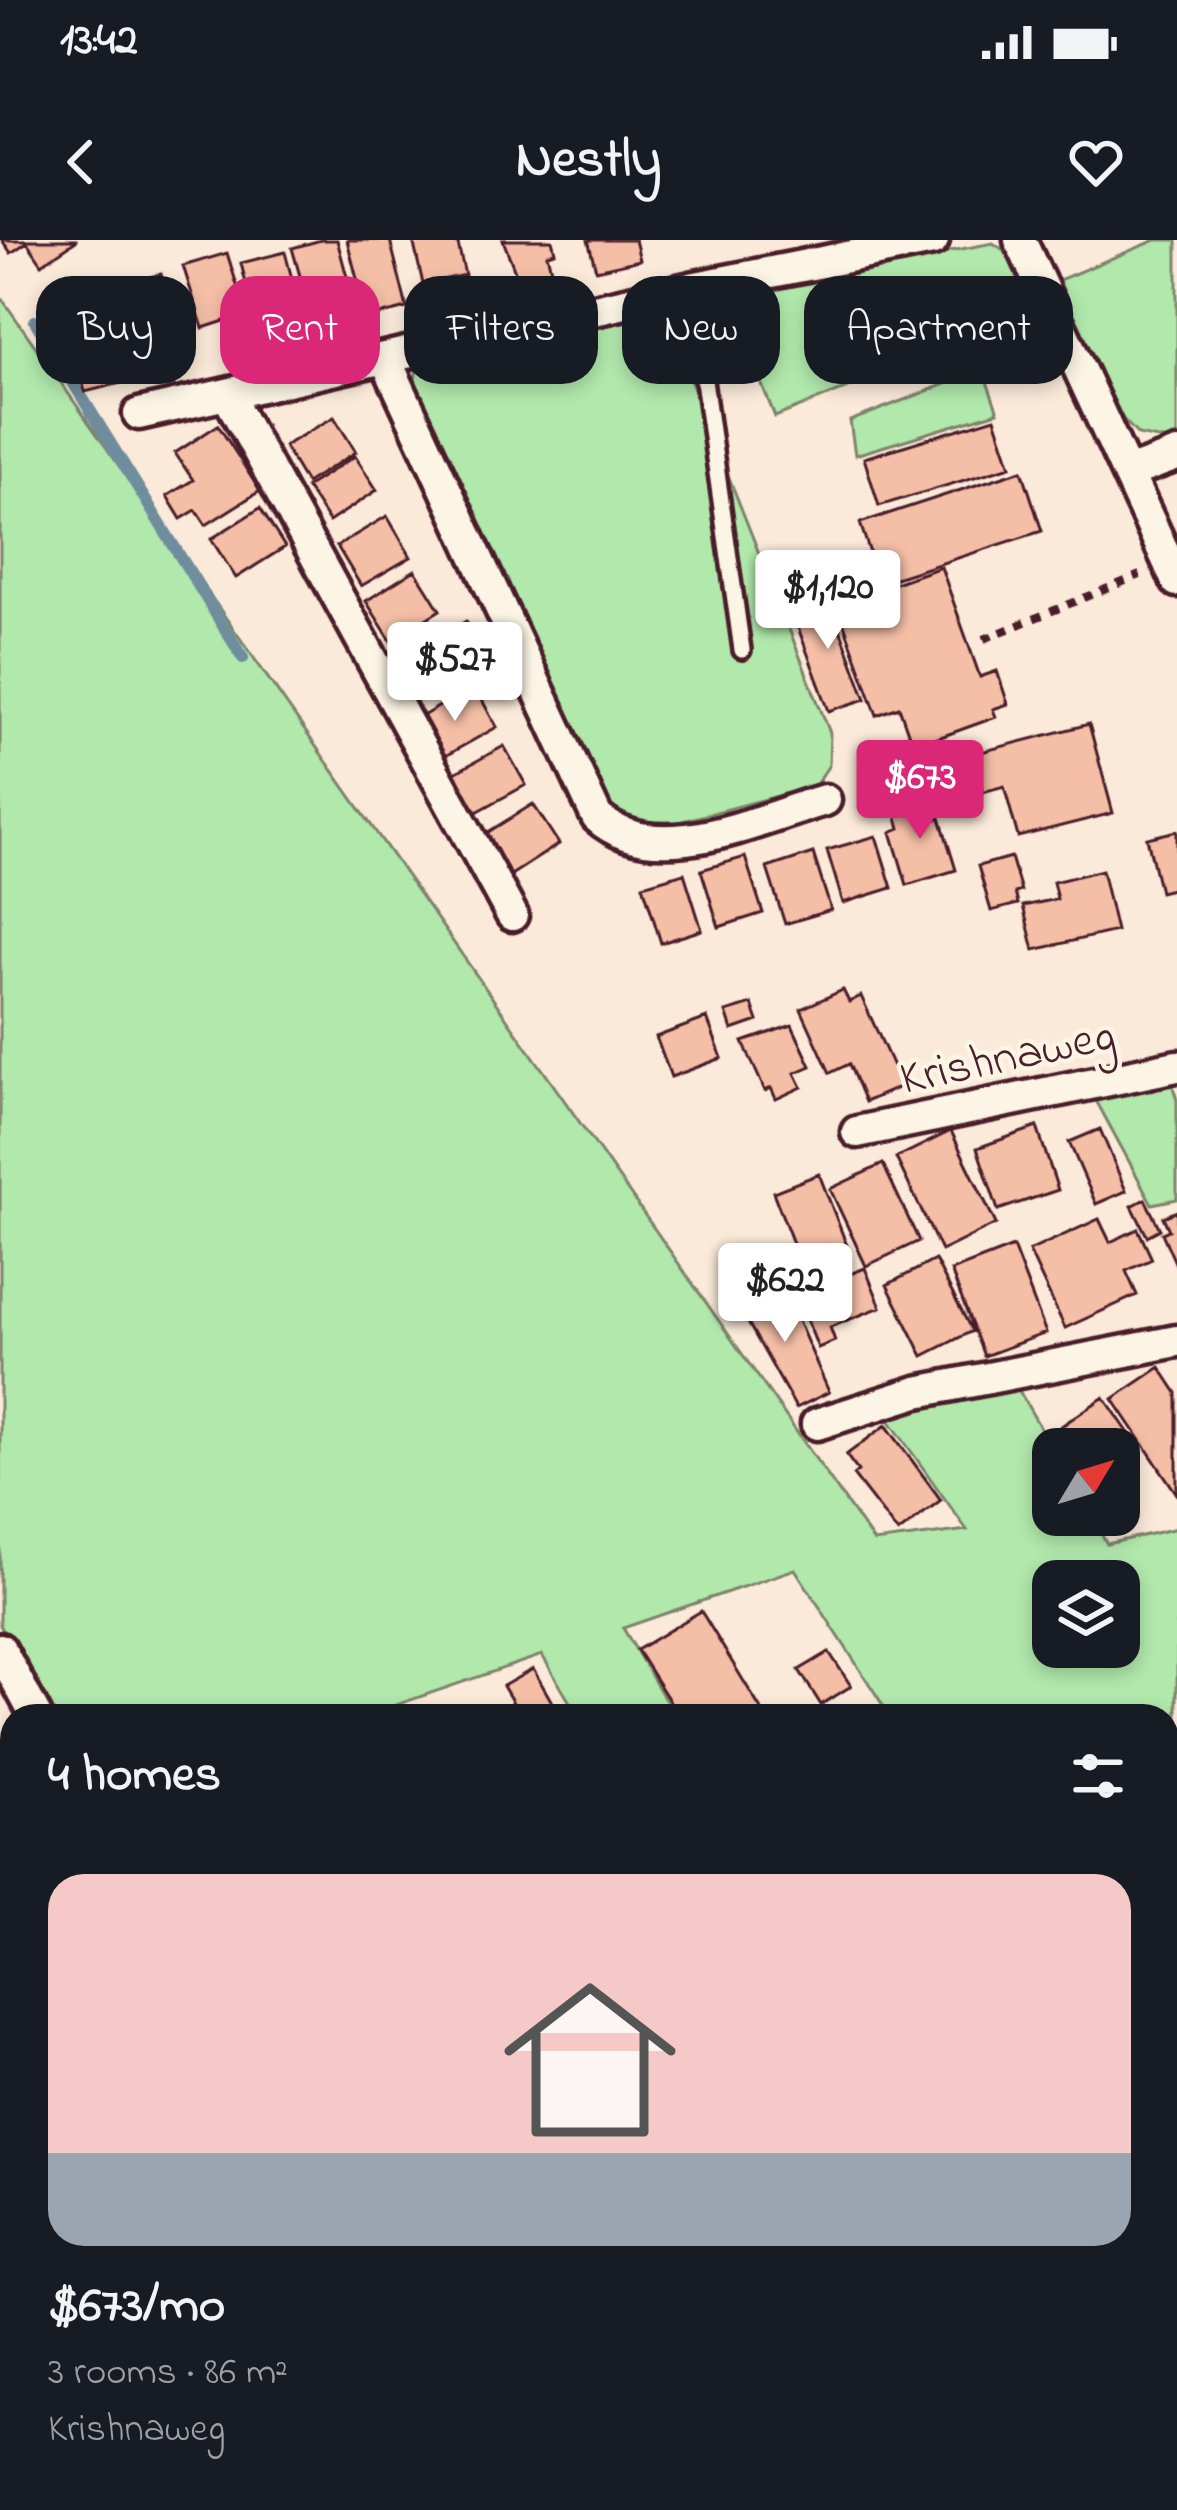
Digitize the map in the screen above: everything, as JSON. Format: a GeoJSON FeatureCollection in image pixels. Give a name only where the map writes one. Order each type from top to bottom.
{"type":"FeatureCollection","features":[{"type":"Feature","properties":{"kind":"street"},"geometry":{"type":"LineString","coordinates":[[751,276],[932,240]]}},
{"type":"Feature","properties":{"kind":"street"},"geometry":{"type":"LineString","coordinates":[[1020,240],[1173,572]]}},
{"type":"Feature","properties":{"kind":"street"},"geometry":{"type":"LineString","coordinates":[[139,414],[622,304]]}},
{"type":"Feature","properties":{"kind":"street"},"geometry":{"type":"LineString","coordinates":[[385,358],[597,817],[616,835],[663,841],[825,800]]}},
{"type":"Feature","properties":{"kind":"street"},"geometry":{"type":"LineString","coordinates":[[227,394],[512,915]]}},
{"type":"Feature","properties":{"kind":"street"},"geometry":{"type":"LineString","coordinates":[[1128,473],[1177,455]]}},
{"type":"Feature","properties":{"kind":"street","name":"Krishnaweg"},"geometry":{"type":"LineString","coordinates":[[856,1132],[1177,1066]]}},
{"type":"Feature","properties":{"kind":"street"},"geometry":{"type":"LineString","coordinates":[[817,1424],[917,1392],[1177,1341]]}},
{"type":"Feature","properties":{"kind":"street"},"geometry":{"type":"LineString","coordinates":[[0,1648],[30,1704]]}},
{"type":"Feature","properties":{"kind":"lane"},"geometry":{"type":"LineString","coordinates":[[705,384],[742,650]]}},
{"type":"Feature","properties":{"kind":"path"},"geometry":{"type":"LineString","coordinates":[[984,639],[1173,572]]}},
{"type":"Feature","properties":{"kind":"green space"},"geometry":{"type":"Polygon","coordinates":[[[1156,240],[1177,240],[1177,443],[1138,435],[1123,419],[1073,320],[1073,276],[1069,276],[1156,240]]]}},
{"type":"Feature","properties":{"kind":"green space"},"geometry":{"type":"Polygon","coordinates":[[[993,243],[1015,257],[1024,276],[817,276],[993,243]]]}},
{"type":"Feature","properties":{"kind":"green space"},"geometry":{"type":"Polygon","coordinates":[[[804,279],[804,384],[858,384],[775,417],[762,384],[780,384],[780,283],[804,279]]]}},
{"type":"Feature","properties":{"kind":"green space"},"geometry":{"type":"Polygon","coordinates":[[[0,296],[36,347],[36,384],[62,384],[874,1542],[967,1530],[889,1420],[899,1406],[1014,1382],[1040,1428],[1032,1428],[1032,1536],[1102,1536],[1107,1544],[1177,1528],[1177,1704],[882,1704],[795,1569],[623,1628],[668,1704],[571,1704],[542,1655],[399,1704],[43,1704],[0,1625],[0,296]]]}},
{"type":"Feature","properties":{"kind":"green space"},"geometry":{"type":"Polygon","coordinates":[[[622,317],[622,384],[692,384],[830,733],[829,765],[815,786],[656,828],[614,815],[597,793],[414,384],[598,384],[598,323],[622,317]]]}},
{"type":"Feature","properties":{"kind":"green space"},"geometry":{"type":"Polygon","coordinates":[[[945,384],[988,384],[998,412],[855,455],[850,421],[945,384]]]}},
{"type":"Feature","properties":{"kind":"green space"},"geometry":{"type":"Polygon","coordinates":[[[1170,1077],[1177,1100],[1177,1199],[1152,1204],[1091,1091],[1170,1077]]]}},
{"type":"Feature","properties":{"kind":"building"},"geometry":{"type":"Polygon","coordinates":[[[2,240],[76,241],[42,264],[27,242],[11,253],[2,240]]]}},
{"type":"Feature","properties":{"kind":"building"},"geometry":{"type":"Polygon","coordinates":[[[337,240],[347,276],[300,276],[292,248],[337,240]]]}},
{"type":"Feature","properties":{"kind":"building"},"geometry":{"type":"Polygon","coordinates":[[[347,240],[390,240],[404,309],[380,315],[380,276],[356,276],[347,240]]]}},
{"type":"Feature","properties":{"kind":"building"},"geometry":{"type":"Polygon","coordinates":[[[413,240],[457,240],[465,275],[421,276],[413,240]]]}},
{"type":"Feature","properties":{"kind":"building"},"geometry":{"type":"Polygon","coordinates":[[[503,240],[552,240],[555,252],[547,254],[552,274],[517,276],[503,240]]]}},
{"type":"Feature","properties":{"kind":"building"},"geometry":{"type":"Polygon","coordinates":[[[588,240],[635,240],[640,260],[596,270],[588,240]]]}},
{"type":"Feature","properties":{"kind":"building"},"geometry":{"type":"Polygon","coordinates":[[[285,252],[291,276],[244,276],[241,263],[285,252]]]}},
{"type":"Feature","properties":{"kind":"building"},"geometry":{"type":"Polygon","coordinates":[[[227,253],[234,276],[220,276],[220,322],[203,328],[196,306],[196,276],[186,276],[183,266],[227,253]]]}},
{"type":"Feature","properties":{"kind":"building"},"geometry":{"type":"Polygon","coordinates":[[[83,384],[118,384],[85,392],[83,384]]]}},
{"type":"Feature","properties":{"kind":"building"},"geometry":{"type":"Polygon","coordinates":[[[334,417],[356,452],[306,483],[284,446],[334,417]]]}},
{"type":"Feature","properties":{"kind":"building"},"geometry":{"type":"Polygon","coordinates":[[[995,418],[1011,466],[879,506],[864,458],[995,418]]]}},
{"type":"Feature","properties":{"kind":"building"},"geometry":{"type":"Polygon","coordinates":[[[218,425],[260,491],[206,525],[196,510],[181,519],[167,496],[193,480],[175,453],[218,425]]]}},
{"type":"Feature","properties":{"kind":"building"},"geometry":{"type":"Polygon","coordinates":[[[355,456],[377,490],[329,522],[306,487],[355,456]]]}},
{"type":"Feature","properties":{"kind":"building"},"geometry":{"type":"Polygon","coordinates":[[[1022,470],[1042,531],[880,583],[860,523],[1022,470]]]}},
{"type":"Feature","properties":{"kind":"building"},"geometry":{"type":"Polygon","coordinates":[[[260,508],[285,547],[236,578],[211,539],[260,508]]]}},
{"type":"Feature","properties":{"kind":"building"},"geometry":{"type":"Polygon","coordinates":[[[387,516],[411,557],[361,586],[337,546],[387,516]]]}},
{"type":"Feature","properties":{"kind":"building"},"geometry":{"type":"Polygon","coordinates":[[[941,567],[980,677],[997,671],[1008,704],[993,709],[996,717],[913,747],[899,707],[877,715],[841,616],[865,608],[861,595],[941,567]]]}},
{"type":"Feature","properties":{"kind":"building"},"geometry":{"type":"Polygon","coordinates":[[[415,570],[440,610],[391,641],[366,601],[415,570]]]}},
{"type":"Feature","properties":{"kind":"building"},"geometry":{"type":"Polygon","coordinates":[[[827,594],[866,699],[829,711],[790,606],[827,594]]]}},
{"type":"Feature","properties":{"kind":"building"},"geometry":{"type":"Polygon","coordinates":[[[466,621],[481,647],[460,660],[467,670],[416,701],[394,664],[466,621]]]}},
{"type":"Feature","properties":{"kind":"building"},"geometry":{"type":"Polygon","coordinates":[[[474,686],[497,727],[436,761],[414,721],[474,686]]]}},
{"type":"Feature","properties":{"kind":"building"},"geometry":{"type":"Polygon","coordinates":[[[1089,724],[1113,813],[1018,837],[1004,786],[983,792],[973,754],[1089,724]]]}},
{"type":"Feature","properties":{"kind":"building"},"geometry":{"type":"Polygon","coordinates":[[[504,746],[526,785],[473,814],[451,775],[504,746]]]}},
{"type":"Feature","properties":{"kind":"building"},"geometry":{"type":"Polygon","coordinates":[[[917,791],[927,822],[940,818],[956,870],[907,885],[891,832],[900,828],[891,799],[917,791]]]}},
{"type":"Feature","properties":{"kind":"building"},"geometry":{"type":"Polygon","coordinates":[[[533,804],[559,844],[511,875],[485,834],[533,804]]]}},
{"type":"Feature","properties":{"kind":"building"},"geometry":{"type":"Polygon","coordinates":[[[1177,831],[1176,902],[1172,889],[1160,892],[1147,838],[1177,831]]]}},
{"type":"Feature","properties":{"kind":"building"},"geometry":{"type":"Polygon","coordinates":[[[876,836],[892,888],[843,903],[827,850],[876,836]]]}},
{"type":"Feature","properties":{"kind":"building"},"geometry":{"type":"Polygon","coordinates":[[[813,853],[831,910],[785,924],[767,868],[813,853]]]}},
{"type":"Feature","properties":{"kind":"building"},"geometry":{"type":"Polygon","coordinates":[[[745,857],[763,913],[719,927],[701,870],[745,857]]]}},
{"type":"Feature","properties":{"kind":"building"},"geometry":{"type":"Polygon","coordinates":[[[1011,857],[1021,891],[1015,893],[1018,904],[991,911],[978,866],[1011,857]]]}},
{"type":"Feature","properties":{"kind":"building"},"geometry":{"type":"Polygon","coordinates":[[[1102,870],[1116,931],[1034,950],[1023,906],[1057,899],[1053,882],[1102,870]]]}},
{"type":"Feature","properties":{"kind":"building"},"geometry":{"type":"Polygon","coordinates":[[[684,873],[702,930],[661,943],[643,885],[684,873]]]}},
{"type":"Feature","properties":{"kind":"building"},"geometry":{"type":"Polygon","coordinates":[[[843,990],[849,1002],[861,996],[902,1086],[865,1102],[849,1064],[830,1073],[801,1009],[843,990]]]}},
{"type":"Feature","properties":{"kind":"building"},"geometry":{"type":"Polygon","coordinates":[[[752,1004],[758,1021],[732,1030],[726,1012],[752,1004]]]}},
{"type":"Feature","properties":{"kind":"building"},"geometry":{"type":"Polygon","coordinates":[[[707,1018],[722,1058],[671,1077],[656,1037],[707,1018]]]}},
{"type":"Feature","properties":{"kind":"building"},"geometry":{"type":"Polygon","coordinates":[[[792,1025],[811,1066],[795,1073],[802,1087],[776,1099],[771,1088],[765,1091],[743,1042],[792,1025]]]}},
{"type":"Feature","properties":{"kind":"building"},"geometry":{"type":"Polygon","coordinates":[[[1037,1127],[1058,1190],[998,1210],[977,1148],[1037,1127]]]}},
{"type":"Feature","properties":{"kind":"building"},"geometry":{"type":"Polygon","coordinates":[[[1100,1129],[1126,1191],[1096,1204],[1069,1142],[1100,1129]]]}},
{"type":"Feature","properties":{"kind":"building"},"geometry":{"type":"Polygon","coordinates":[[[951,1131],[996,1224],[941,1251],[896,1158],[951,1131]]]}},
{"type":"Feature","properties":{"kind":"building"},"geometry":{"type":"Polygon","coordinates":[[[883,1164],[919,1241],[866,1266],[830,1189],[883,1164]]]}},
{"type":"Feature","properties":{"kind":"building"},"geometry":{"type":"Polygon","coordinates":[[[819,1174],[849,1251],[803,1269],[773,1192],[819,1174]]]}},
{"type":"Feature","properties":{"kind":"building"},"geometry":{"type":"Polygon","coordinates":[[[1145,1199],[1160,1229],[1147,1236],[1132,1206],[1145,1199]]]}},
{"type":"Feature","properties":{"kind":"building"},"geometry":{"type":"Polygon","coordinates":[[[1177,1211],[1177,1267],[1162,1233],[1169,1230],[1163,1217],[1177,1211]]]}},
{"type":"Feature","properties":{"kind":"building"},"geometry":{"type":"Polygon","coordinates":[[[1099,1219],[1110,1242],[1138,1229],[1152,1259],[1126,1271],[1137,1295],[1065,1328],[1029,1251],[1099,1219]]]}},
{"type":"Feature","properties":{"kind":"building"},"geometry":{"type":"Polygon","coordinates":[[[1013,1247],[1046,1333],[984,1356],[951,1271],[1013,1247]]]}},
{"type":"Feature","properties":{"kind":"building"},"geometry":{"type":"Polygon","coordinates":[[[935,1260],[972,1331],[923,1356],[887,1285],[935,1260]]]}},
{"type":"Feature","properties":{"kind":"building"},"geometry":{"type":"Polygon","coordinates":[[[865,1268],[881,1307],[830,1327],[835,1341],[818,1348],[797,1295],[865,1268]]]}},
{"type":"Feature","properties":{"kind":"building"},"geometry":{"type":"Polygon","coordinates":[[[782,1284],[829,1392],[796,1408],[738,1305],[782,1284]]]}},
{"type":"Feature","properties":{"kind":"building"},"geometry":{"type":"Polygon","coordinates":[[[1160,1367],[1177,1393],[1177,1494],[1140,1439],[1140,1428],[1133,1428],[1113,1399],[1160,1367]]]}},
{"type":"Feature","properties":{"kind":"building"},"geometry":{"type":"Polygon","coordinates":[[[1104,1397],[1125,1428],[1058,1428],[1104,1397]]]}},
{"type":"Feature","properties":{"kind":"building"},"geometry":{"type":"Polygon","coordinates":[[[886,1425],[941,1500],[898,1533],[853,1475],[858,1471],[846,1455],[886,1425]]]}},
{"type":"Feature","properties":{"kind":"building"},"geometry":{"type":"Polygon","coordinates":[[[701,1611],[758,1704],[671,1704],[637,1650],[701,1611]]]}},
{"type":"Feature","properties":{"kind":"building"},"geometry":{"type":"Polygon","coordinates":[[[829,1652],[851,1686],[820,1704],[799,1670],[829,1652]]]}},
{"type":"Feature","properties":{"kind":"building"},"geometry":{"type":"Polygon","coordinates":[[[533,1669],[553,1704],[514,1704],[503,1686],[533,1669]]]}},
{"type":"Feature","properties":{"kind":"waterway"},"geometry":{"type":"LineString","coordinates":[[35,321],[243,658]]}}]}
